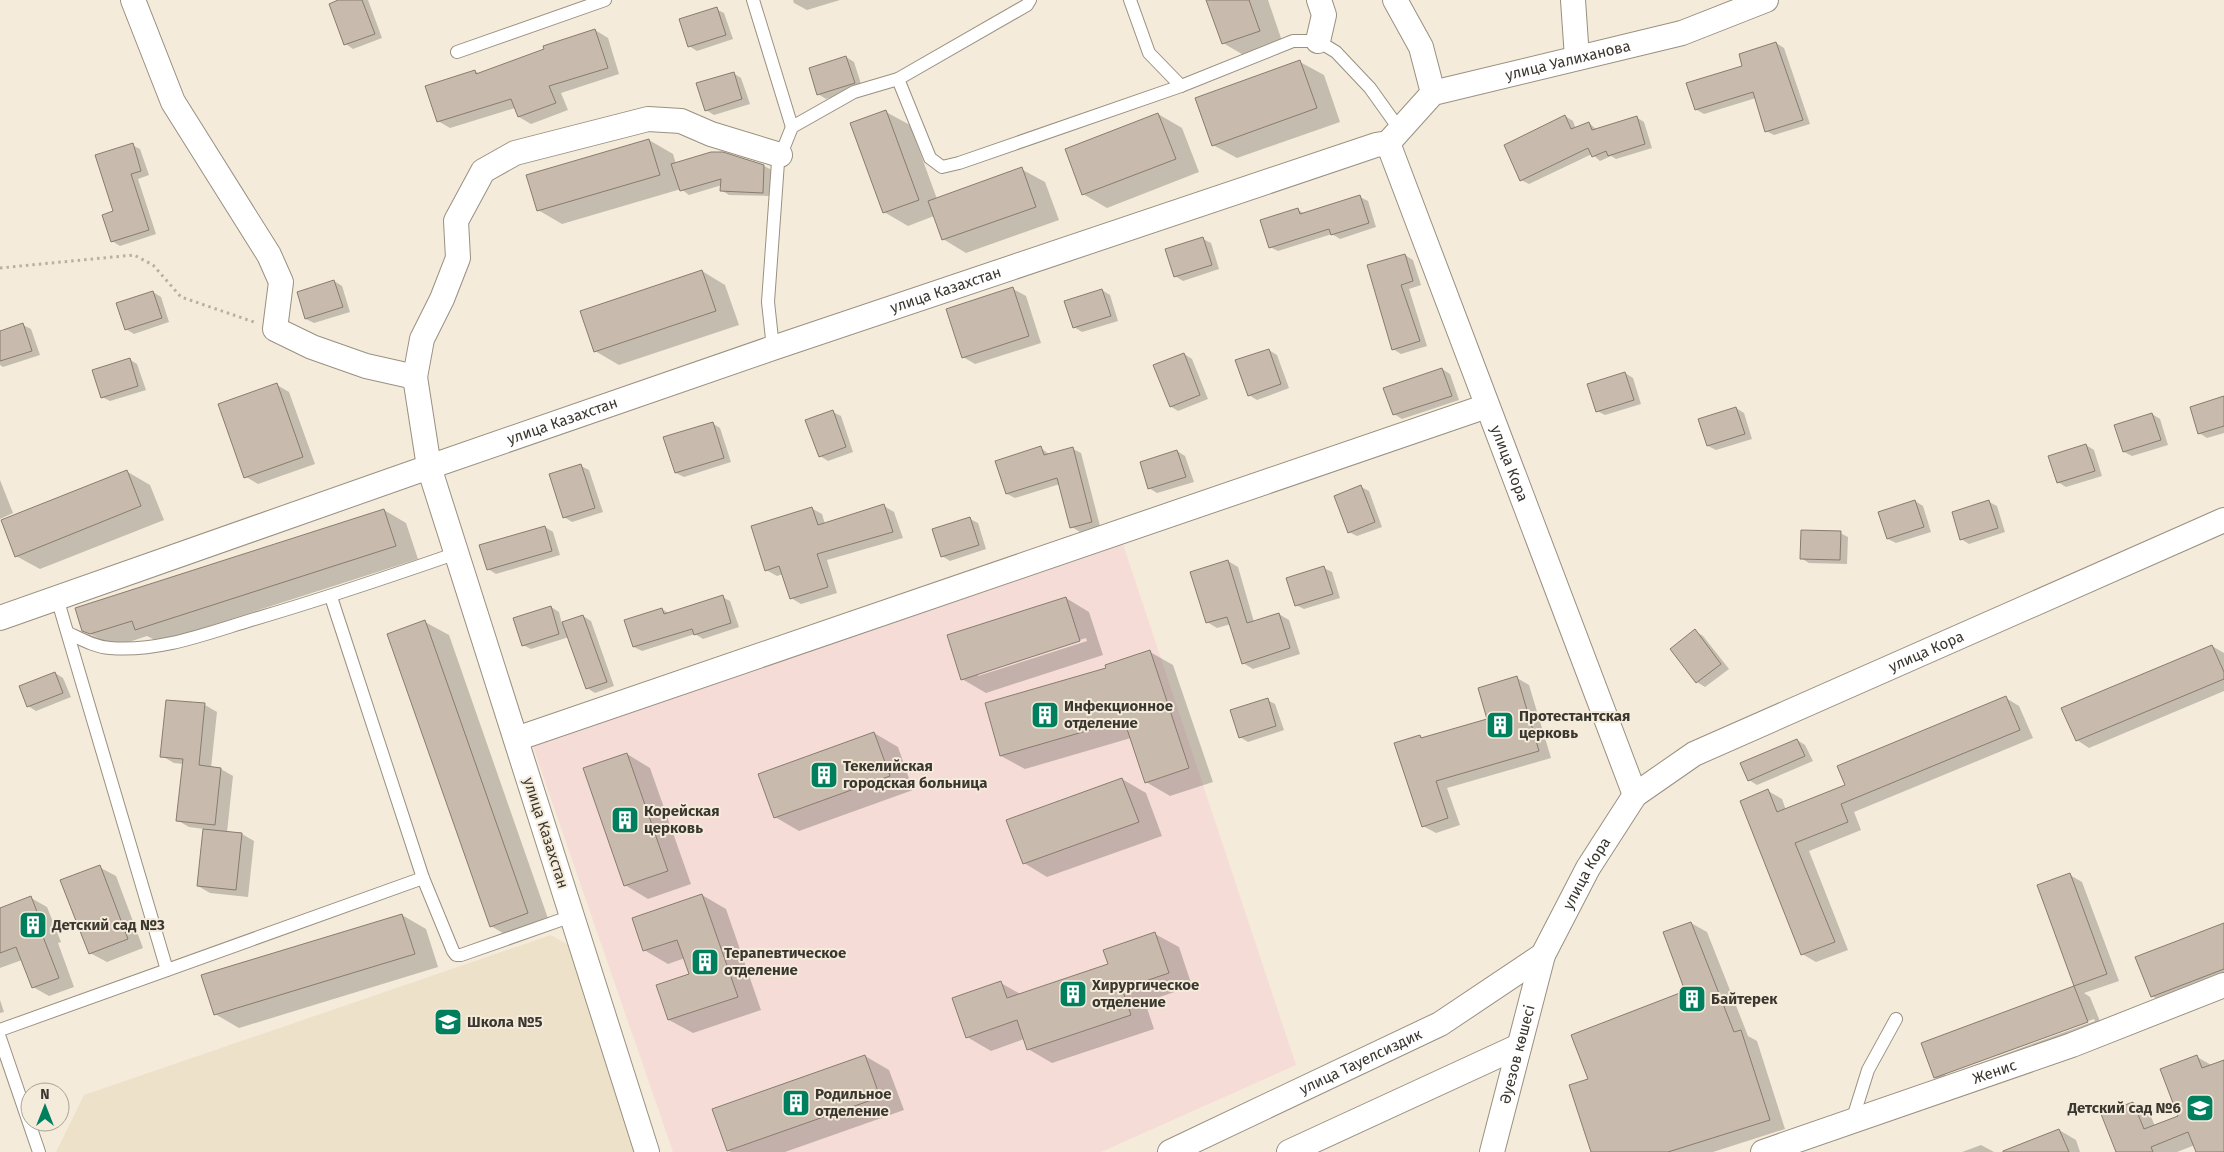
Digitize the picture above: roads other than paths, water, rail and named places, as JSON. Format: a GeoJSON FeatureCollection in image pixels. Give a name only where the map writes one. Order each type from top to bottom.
{"type":"FeatureCollection","features":[{"type":"Feature","properties":{"kind":"street"},"geometry":{"type":"LineString","coordinates":[[134,0],[173,102],[269,255],[281,282],[275,329],[312,347],[366,366],[415,377]]}},
{"type":"Feature","properties":{"kind":"street"},"geometry":{"type":"LineString","coordinates":[[1318,41],[1324,15],[1319,0]]}},
{"type":"Feature","properties":{"kind":"street"},"geometry":{"type":"LineString","coordinates":[[1388,139],[1433,93],[1421,47],[1395,0]]}},
{"type":"Feature","properties":{"kind":"street"},"geometry":{"type":"LineString","coordinates":[[1573,0],[1577,58]]}},
{"type":"Feature","properties":{"kind":"street","name":"улица Уалиханова"},"geometry":{"type":"LineString","coordinates":[[1433,93],[1682,33],[1766,0]]}},
{"type":"Feature","properties":{"kind":"street"},"geometry":{"type":"LineString","coordinates":[[0,618],[429,467],[415,377],[422,339],[458,258],[456,221],[483,171],[515,153],[648,118],[681,121],[711,134],[780,155]]}},
{"type":"Feature","properties":{"kind":"street","name":"улица Казахстан"},"geometry":{"type":"LineString","coordinates":[[647,1152],[429,467],[1388,139]]}},
{"type":"Feature","properties":{"kind":"street","name":"улица Кора"},"geometry":{"type":"LineString","coordinates":[[1388,139],[1635,795]]}},
{"type":"Feature","properties":{"kind":"street"},"geometry":{"type":"LineString","coordinates":[[516,739],[1488,406]]}},
{"type":"Feature","properties":{"kind":"street","name":"улица Кора"},"geometry":{"type":"LineString","coordinates":[[1543,955],[1588,868],[1635,795],[1694,754],[2224,520]]}},
{"type":"Feature","properties":{"kind":"street","name":"Әуезов көшесі"},"geometry":{"type":"LineString","coordinates":[[1492,1152],[1543,955]]}},
{"type":"Feature","properties":{"kind":"street","name":"улица Тауелсиздик"},"geometry":{"type":"LineString","coordinates":[[1170,1152],[1440,1024],[1543,955]]}},
{"type":"Feature","properties":{"kind":"street","name":"Женис"},"geometry":{"type":"LineString","coordinates":[[1763,1152],[1789,1148],[1852,1121],[2072,1045],[2224,985]]}},
{"type":"Feature","properties":{"kind":"street"},"geometry":{"type":"LineString","coordinates":[[1289,1152],[1519,1046]]}},
{"type":"Feature","properties":{"kind":"lane"},"geometry":{"type":"LineString","coordinates":[[457,52],[605,0]]}},
{"type":"Feature","properties":{"kind":"lane"},"geometry":{"type":"LineString","coordinates":[[753,0],[792,127]]}},
{"type":"Feature","properties":{"kind":"lane"},"geometry":{"type":"LineString","coordinates":[[773,348],[768,302],[778,162],[792,127],[854,92],[898,79],[1027,4],[1030,0]]}},
{"type":"Feature","properties":{"kind":"lane"},"geometry":{"type":"LineString","coordinates":[[1130,0],[1148,53],[1181,86]]}},
{"type":"Feature","properties":{"kind":"lane"},"geometry":{"type":"LineString","coordinates":[[898,79],[930,158],[942,167],[959,163],[1181,86],[1293,41],[1318,41],[1336,52],[1370,88],[1388,139]]}},
{"type":"Feature","properties":{"kind":"lane"},"geometry":{"type":"LineString","coordinates":[[68,633],[94,645],[108,648],[150,648],[189,639],[331,596],[457,553]]}},
{"type":"Feature","properties":{"kind":"lane"},"geometry":{"type":"LineString","coordinates":[[331,596],[423,878],[456,955],[572,916]]}},
{"type":"Feature","properties":{"kind":"lane"},"geometry":{"type":"LineString","coordinates":[[57,598],[167,970]]}},
{"type":"Feature","properties":{"kind":"lane"},"geometry":{"type":"LineString","coordinates":[[0,1030],[423,878]]}},
{"type":"Feature","properties":{"kind":"lane"},"geometry":{"type":"LineString","coordinates":[[1852,1121],[1868,1070],[1896,1020]]}},
{"type":"Feature","properties":{"kind":"lane"},"geometry":{"type":"LineString","coordinates":[[0,1038],[38,1152]]}},
{"type":"Feature","properties":{"kind":"place","name":"Инфекционное отделение"},"geometry":{"type":"Point","coordinates":[1045,715]}},
{"type":"Feature","properties":{"kind":"place","name":"Протестантская церковь"},"geometry":{"type":"Point","coordinates":[1500,725]}},
{"type":"Feature","properties":{"kind":"place","name":"Текелийская городская больница"},"geometry":{"type":"Point","coordinates":[824,775]}},
{"type":"Feature","properties":{"kind":"place","name":"Корейская церковь"},"geometry":{"type":"Point","coordinates":[625,820]}},
{"type":"Feature","properties":{"kind":"place","name":"Детский сад №3"},"geometry":{"type":"Point","coordinates":[33,925]}},
{"type":"Feature","properties":{"kind":"place","name":"Терапевтическое отделение"},"geometry":{"type":"Point","coordinates":[705,962]}},
{"type":"Feature","properties":{"kind":"place","name":"Хирургическое отделение"},"geometry":{"type":"Point","coordinates":[1073,994]}},
{"type":"Feature","properties":{"kind":"place","name":"Байтерек"},"geometry":{"type":"Point","coordinates":[1692,999]}},
{"type":"Feature","properties":{"kind":"place","name":"Школа №5"},"geometry":{"type":"Point","coordinates":[448,1022]}},
{"type":"Feature","properties":{"kind":"place","name":"Родильное отделение"},"geometry":{"type":"Point","coordinates":[796,1103]}},
{"type":"Feature","properties":{"kind":"place","name":"Детский сад №6"},"geometry":{"type":"Point","coordinates":[2200,1108]}}]}
